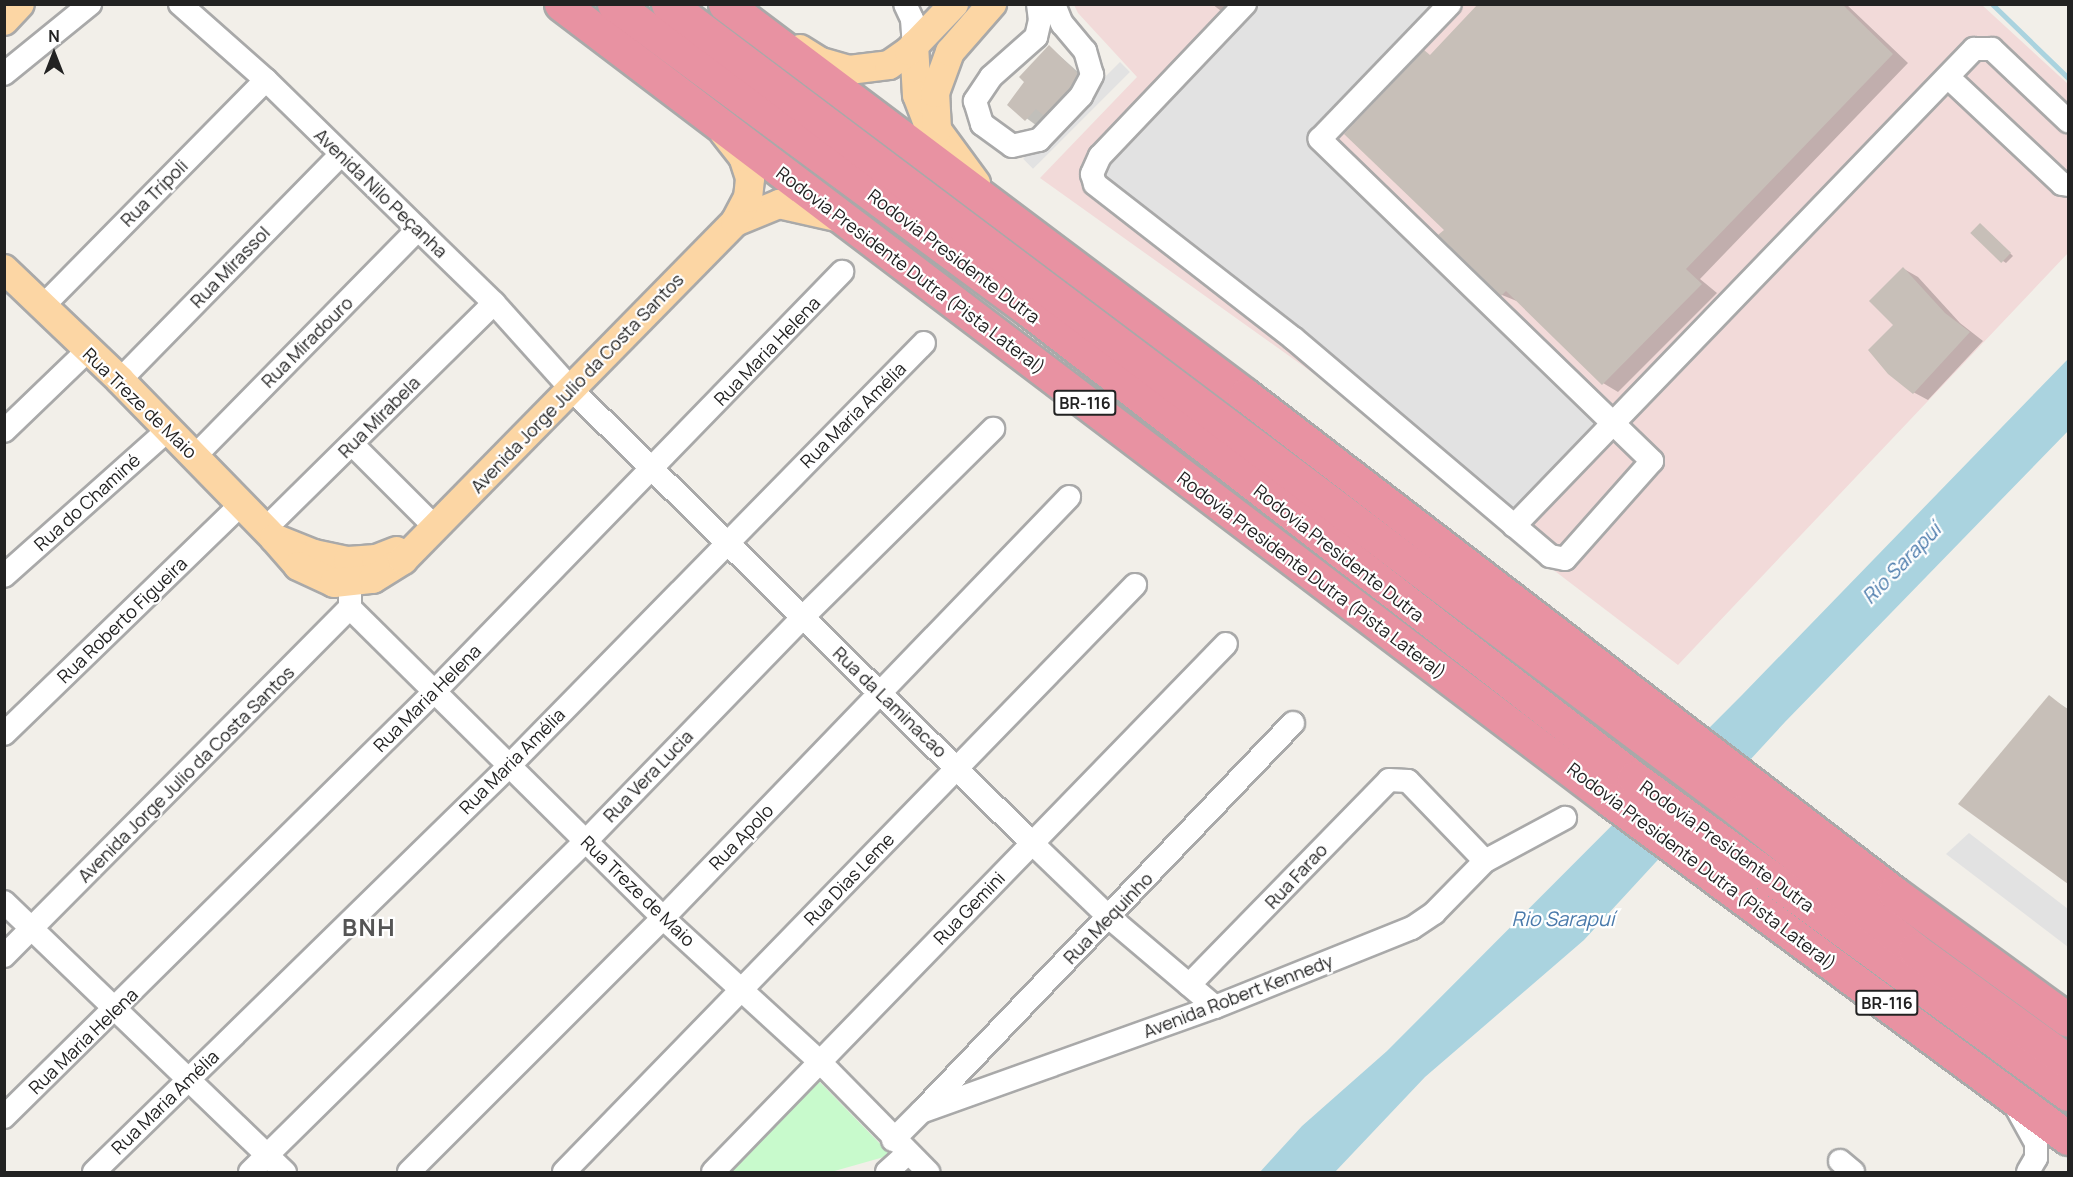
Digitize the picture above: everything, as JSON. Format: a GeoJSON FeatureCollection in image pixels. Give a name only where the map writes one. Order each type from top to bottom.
{"type":"FeatureCollection","features":[{"type":"Feature","properties":{"kind":"highway","name":"Rodovia Presidente Dutra (Pista Lateral)"},"geometry":{"type":"LineString","coordinates":[[561,4],[1610,800],[2068,1138]]}},
{"type":"Feature","properties":{"kind":"highway","name":"Rodovia Presidente Dutra"},"geometry":{"type":"LineString","coordinates":[[614,4],[1030,311],[1634,778],[2068,1094]]}},
{"type":"Feature","properties":{"kind":"highway","name":"Rodovia Presidente Dutra"},"geometry":{"type":"LineString","coordinates":[[668,4],[1652,748],[1749,800],[1915,950],[2068,1061]]}},
{"type":"Feature","properties":{"kind":"highway"},"geometry":{"type":"LineString","coordinates":[[733,10],[994,205],[1666,717],[1749,800],[2068,1020]]}},
{"type":"Feature","properties":{"kind":"main road"},"geometry":{"type":"LineString","coordinates":[[4,21],[20,4]]}},
{"type":"Feature","properties":{"kind":"main road"},"geometry":{"type":"LineString","coordinates":[[733,10],[821,62],[849,70],[889,65],[914,45],[954,4]]}},
{"type":"Feature","properties":{"kind":"main road"},"geometry":{"type":"LineString","coordinates":[[936,130],[934,93],[945,61],[992,4]]}},
{"type":"Feature","properties":{"kind":"main road"},"geometry":{"type":"LineString","coordinates":[[914,45],[919,104],[936,130],[994,205]]}},
{"type":"Feature","properties":{"kind":"main road"},"geometry":{"type":"LineString","coordinates":[[715,121],[743,157],[750,178],[748,198],[735,222]]}},
{"type":"Feature","properties":{"kind":"main road"},"geometry":{"type":"LineString","coordinates":[[735,222],[779,204],[801,206],[846,221]]}},
{"type":"Feature","properties":{"kind":"main road","name":"Avenida Jorge Julio da Costa Santos"},"geometry":{"type":"LineString","coordinates":[[427,536],[735,222]]}},
{"type":"Feature","properties":{"kind":"main road","name":"Rua Treze de Maio"},"geometry":{"type":"LineString","coordinates":[[5,270],[169,429],[269,534],[285,555],[312,575],[350,596]]}},
{"type":"Feature","properties":{"kind":"main road","name":"Rua Treze de Maio"},"geometry":{"type":"LineString","coordinates":[[269,534],[314,554],[348,561],[383,557],[427,536]]}},
{"type":"Feature","properties":{"kind":"main road"},"geometry":{"type":"LineString","coordinates":[[350,596],[388,572],[427,536]]}},
{"type":"Feature","properties":{"kind":"street"},"geometry":{"type":"LineString","coordinates":[[4,74],[90,4]]}},
{"type":"Feature","properties":{"kind":"street","name":"Avenida Nilo Peçanha"},"geometry":{"type":"LineString","coordinates":[[180,4],[266,80],[340,155],[494,303],[572,390]]}},
{"type":"Feature","properties":{"kind":"street"},"geometry":{"type":"LineString","coordinates":[[905,4],[912,19],[914,45]]}},
{"type":"Feature","properties":{"kind":"street"},"geometry":{"type":"LineString","coordinates":[[1038,4],[1040,20],[1036,37],[991,77],[975,101],[982,124],[1012,146],[1038,140],[1081,96],[1092,75],[1085,51],[1062,24],[1054,4]]}},
{"type":"Feature","properties":{"kind":"street"},"geometry":{"type":"LineString","coordinates":[[1245,4],[1100,156],[1092,174],[1095,184],[1293,338],[1550,556],[1565,559],[1652,461],[1320,139],[1450,4]]}},
{"type":"Feature","properties":{"kind":"street"},"geometry":{"type":"LineString","coordinates":[[1514,526],[1949,78],[1974,49],[1992,49],[2068,121]]}},
{"type":"Feature","properties":{"kind":"street"},"geometry":{"type":"LineString","coordinates":[[1949,78],[2062,184],[2068,185]]}},
{"type":"Feature","properties":{"kind":"street","name":"Rua Trípoli"},"geometry":{"type":"LineString","coordinates":[[43,306],[266,80]]}},
{"type":"Feature","properties":{"kind":"street","name":"Rua Mirassol"},"geometry":{"type":"LineString","coordinates":[[120,380],[340,155]]}},
{"type":"Feature","properties":{"kind":"street","name":"Rua Miradouro"},"geometry":{"type":"LineString","coordinates":[[195,456],[418,229]]}},
{"type":"Feature","properties":{"kind":"street","name":"Rua Maria Helena"},"geometry":{"type":"LineString","coordinates":[[4,1117],[117,1008],[434,692],[842,272]]}},
{"type":"Feature","properties":{"kind":"street","name":"Rua Mirabela"},"geometry":{"type":"LineString","coordinates":[[269,534],[352,444],[494,303]]}},
{"type":"Feature","properties":{"kind":"street","name":"Rua Maria Amélia"},"geometry":{"type":"LineString","coordinates":[[93,1173],[510,765],[924,344]]}},
{"type":"Feature","properties":{"kind":"street"},"geometry":{"type":"LineString","coordinates":[[4,431],[87,351]]}},
{"type":"Feature","properties":{"kind":"street","name":"Rua da Laminacao"},"geometry":{"type":"LineString","coordinates":[[572,390],[726,544],[881,692],[1109,917],[1215,1007]]}},
{"type":"Feature","properties":{"kind":"street","name":"Rua do Chaminé"},"geometry":{"type":"LineString","coordinates":[[4,576],[169,429]]}},
{"type":"Feature","properties":{"kind":"street","name":"Rua Vera Lucia"},"geometry":{"type":"LineString","coordinates":[[250,1173],[586,841],[802,618],[993,429]]}},
{"type":"Feature","properties":{"kind":"street"},"geometry":{"type":"LineString","coordinates":[[352,444],[427,536]]}},
{"type":"Feature","properties":{"kind":"street","name":"Rua Apolo"},"geometry":{"type":"LineString","coordinates":[[408,1173],[663,918],[1069,497]]}},
{"type":"Feature","properties":{"kind":"street","name":"Rua Roberto Figueira"},"geometry":{"type":"LineString","coordinates":[[4,734],[240,505]]}},
{"type":"Feature","properties":{"kind":"street","name":"Rua Dias Leme"},"geometry":{"type":"LineString","coordinates":[[564,1173],[1136,585]]}},
{"type":"Feature","properties":{"kind":"street","name":"Rua Treze de Maio"},"geometry":{"type":"LineString","coordinates":[[350,596],[434,692],[663,918],[819,1061],[900,1147],[928,1173]]}},
{"type":"Feature","properties":{"kind":"street","name":"Avenida Jorge Julio da Costa Santos"},"geometry":{"type":"LineString","coordinates":[[4,956],[350,596]]}},
{"type":"Feature","properties":{"kind":"street","name":"Rua Gemini"},"geometry":{"type":"LineString","coordinates":[[712,1173],[1226,644]]}},
{"type":"Feature","properties":{"kind":"street","name":"Rua Mequinho"},"geometry":{"type":"LineString","coordinates":[[921,1112],[1293,723]]}},
{"type":"Feature","properties":{"kind":"street","name":"Rua Farao"},"geometry":{"type":"LineString","coordinates":[[1189,986],[1381,785],[1398,778],[1408,781],[1485,861]]}},
{"type":"Feature","properties":{"kind":"street","name":"Avenida Robert Kennedy"},"geometry":{"type":"LineString","coordinates":[[887,1173],[921,1112],[1215,1007],[1412,928],[1434,913],[1485,861],[1565,818]]}},
{"type":"Feature","properties":{"kind":"street"},"geometry":{"type":"LineString","coordinates":[[4,902],[117,1008],[285,1173]]}},
{"type":"Feature","properties":{"kind":"street"},"geometry":{"type":"LineString","coordinates":[[2004,1089],[2036,1143],[2036,1158],[2028,1173]]}},
{"type":"Feature","properties":{"kind":"shaded area"},"geometry":{"type":"Polygon","coordinates":[[[1074,5],[1982,5],[2068,84],[2068,253],[1678,665],[1522,546],[1313,373],[1040,178],[1137,77],[1078,13],[1074,5]]]}},
{"type":"Feature","properties":{"kind":"shaded area"},"geometry":{"type":"Polygon","coordinates":[[[1245,5],[1449,5],[1320,139],[1606,422],[1514,523],[1095,184],[1093,165],[1245,5]]]}},
{"type":"Feature","properties":{"kind":"shaded area"},"geometry":{"type":"Polygon","coordinates":[[[1120,62],[1130,72],[1033,169],[1023,159],[1120,62]]]}},
{"type":"Feature","properties":{"kind":"shaded area"},"geometry":{"type":"Polygon","coordinates":[[[1969,833],[2068,909],[2068,947],[1946,854],[1969,833]]]}},
{"type":"Feature","properties":{"kind":"green space"},"geometry":{"type":"Polygon","coordinates":[[[811,1073],[891,1155],[831,1172],[724,1172],[811,1073]]]}},
{"type":"Feature","properties":{"kind":"water","name":"Rio Sarapuí"},"geometry":{"type":"Polygon","coordinates":[[[2068,359],[2068,431],[1785,722],[1584,940],[1425,1077],[1335,1172],[1260,1172],[1302,1126],[1387,1051],[1742,695],[2068,359]]]}},
{"type":"Feature","properties":{"kind":"building"},"geometry":{"type":"Polygon","coordinates":[[[1478,4],[1842,4],[1893,54],[1686,269],[1702,284],[1602,385],[1506,291],[1501,296],[1438,235],[1444,230],[1344,134],[1424,50],[1430,55],[1478,4]]]}},
{"type":"Feature","properties":{"kind":"building"},"geometry":{"type":"Polygon","coordinates":[[[1049,45],[1078,74],[1070,88],[1044,116],[1036,109],[1025,121],[1007,105],[1024,82],[1019,77],[1049,45]]]}},
{"type":"Feature","properties":{"kind":"building"},"geometry":{"type":"Polygon","coordinates":[[[1980,223],[2011,253],[2001,263],[1970,233],[1980,223]]]}},
{"type":"Feature","properties":{"kind":"building"},"geometry":{"type":"Polygon","coordinates":[[[1903,267],[1945,313],[1970,332],[1913,394],[1888,374],[1868,350],[1893,325],[1869,301],[1903,267]]]}},
{"type":"Feature","properties":{"kind":"building"},"geometry":{"type":"Polygon","coordinates":[[[2049,695],[2068,710],[2068,884],[1958,804],[2049,695]]]}},
{"type":"Feature","properties":{"kind":"waterway"},"geometry":{"type":"LineString","coordinates":[[1992,4],[2068,78]]}},
{"type":"Feature","properties":{"kind":"district","name":"BNH"},"geometry":{"type":"Point","coordinates":[369,927]}}]}
